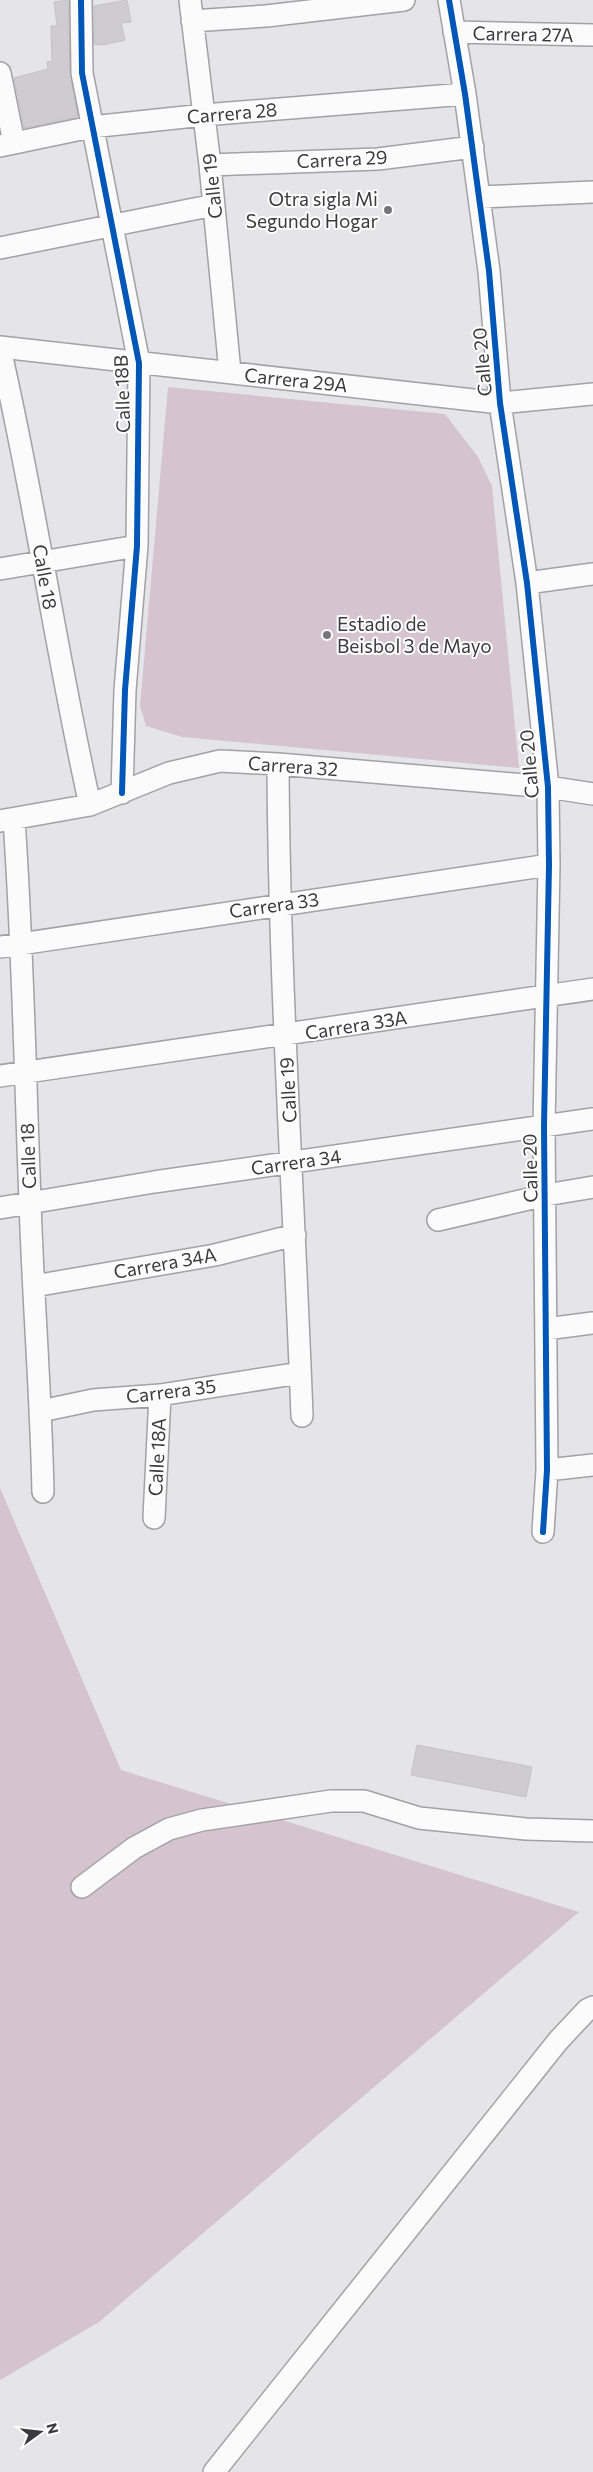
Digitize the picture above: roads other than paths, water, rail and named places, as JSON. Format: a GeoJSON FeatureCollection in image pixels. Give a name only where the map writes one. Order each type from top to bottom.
{"type":"FeatureCollection","features":[{"type":"Feature","properties":{"kind":"street","name":"Calle 18B"},"geometry":{"type":"LineString","coordinates":[[81,0],[82,73],[91,127],[140,363],[137,546],[125,690],[122,793]]}},
{"type":"Feature","properties":{"kind":"street","name":"Calle 19"},"geometry":{"type":"LineString","coordinates":[[190,0],[210,165],[230,372]]}},
{"type":"Feature","properties":{"kind":"street"},"geometry":{"type":"LineString","coordinates":[[192,21],[266,16],[404,0]]}},
{"type":"Feature","properties":{"kind":"street","name":"Calle 20"},"geometry":{"type":"LineString","coordinates":[[449,0],[473,147],[489,271],[500,403],[527,583],[548,787],[549,865],[544,1126],[547,1470],[543,1532]]}},
{"type":"Feature","properties":{"kind":"street","name":"Carrera 27A"},"geometry":{"type":"LineString","coordinates":[[454,32],[593,35]]}},
{"type":"Feature","properties":{"kind":"street"},"geometry":{"type":"LineString","coordinates":[[0,73],[7,144]]}},
{"type":"Feature","properties":{"kind":"street","name":"Carrera 28"},"geometry":{"type":"LineString","coordinates":[[7,144],[91,127],[204,115],[465,94]]}},
{"type":"Feature","properties":{"kind":"street","name":"Carrera 29"},"geometry":{"type":"LineString","coordinates":[[210,165],[378,159],[473,147]]}},
{"type":"Feature","properties":{"kind":"street"},"geometry":{"type":"LineString","coordinates":[[479,197],[593,192]]}},
{"type":"Feature","properties":{"kind":"street"},"geometry":{"type":"LineString","coordinates":[[0,248],[214,205]]}},
{"type":"Feature","properties":{"kind":"street","name":"Carrera 29A"},"geometry":{"type":"LineString","coordinates":[[0,348],[500,403],[593,394]]}},
{"type":"Feature","properties":{"kind":"street","name":"Calle 18"},"geometry":{"type":"LineString","coordinates":[[0,348],[21,438],[72,724],[90,804]]}},
{"type":"Feature","properties":{"kind":"street"},"geometry":{"type":"LineString","coordinates":[[0,569],[42,560],[137,546]]}},
{"type":"Feature","properties":{"kind":"street"},"geometry":{"type":"LineString","coordinates":[[527,583],[593,574]]}},
{"type":"Feature","properties":{"kind":"street","name":"Carrera 32"},"geometry":{"type":"LineString","coordinates":[[7,821],[90,804],[169,773],[220,761],[278,764],[548,787],[593,794]]}},
{"type":"Feature","properties":{"kind":"street","name":"Calle 19"},"geometry":{"type":"LineString","coordinates":[[278,764],[279,905],[302,1416]]}},
{"type":"Feature","properties":{"kind":"street","name":"Calle 18"},"geometry":{"type":"LineString","coordinates":[[7,821],[22,943],[30,1203],[41,1411],[43,1492]]}},
{"type":"Feature","properties":{"kind":"street","name":"Carrera 33"},"geometry":{"type":"LineString","coordinates":[[0,947],[549,865]]}},
{"type":"Feature","properties":{"kind":"street","name":"Carrera 33A"},"geometry":{"type":"LineString","coordinates":[[0,1076],[286,1036],[593,989]]}},
{"type":"Feature","properties":{"kind":"street","name":"Carrera 34"},"geometry":{"type":"LineString","coordinates":[[0,1208],[292,1162],[593,1119]]}},
{"type":"Feature","properties":{"kind":"street"},"geometry":{"type":"LineString","coordinates":[[438,1220],[546,1195],[593,1187]]}},
{"type":"Feature","properties":{"kind":"street","name":"Carrera 34A"},"geometry":{"type":"LineString","coordinates":[[34,1286],[215,1255],[295,1235]]}},
{"type":"Feature","properties":{"kind":"street"},"geometry":{"type":"LineString","coordinates":[[546,1329],[593,1323]]}},
{"type":"Feature","properties":{"kind":"street","name":"Carrera 35"},"geometry":{"type":"LineString","coordinates":[[41,1411],[93,1400],[160,1395],[300,1373]]}},
{"type":"Feature","properties":{"kind":"street","name":"Calle 18A"},"geometry":{"type":"LineString","coordinates":[[154,1518],[160,1395]]}},
{"type":"Feature","properties":{"kind":"street"},"geometry":{"type":"LineString","coordinates":[[547,1470],[593,1465]]}},
{"type":"Feature","properties":{"kind":"street"},"geometry":{"type":"LineString","coordinates":[[82,1887],[134,1848],[169,1829],[202,1820],[331,1801],[364,1801],[420,1818],[526,1829],[593,1831]]}},
{"type":"Feature","properties":{"kind":"street"},"geometry":{"type":"LineString","coordinates":[[214,2472],[558,2041],[587,2010],[593,2007]]}},
{"type":"Feature","properties":{"kind":"place","name":"Otra sigla Mi Segundo Hogar"},"geometry":{"type":"Point","coordinates":[388,210]}},
{"type":"Feature","properties":{"kind":"place","name":"Estadio de Beisbol 3 de Mayo"},"geometry":{"type":"Point","coordinates":[327,635]}}]}
